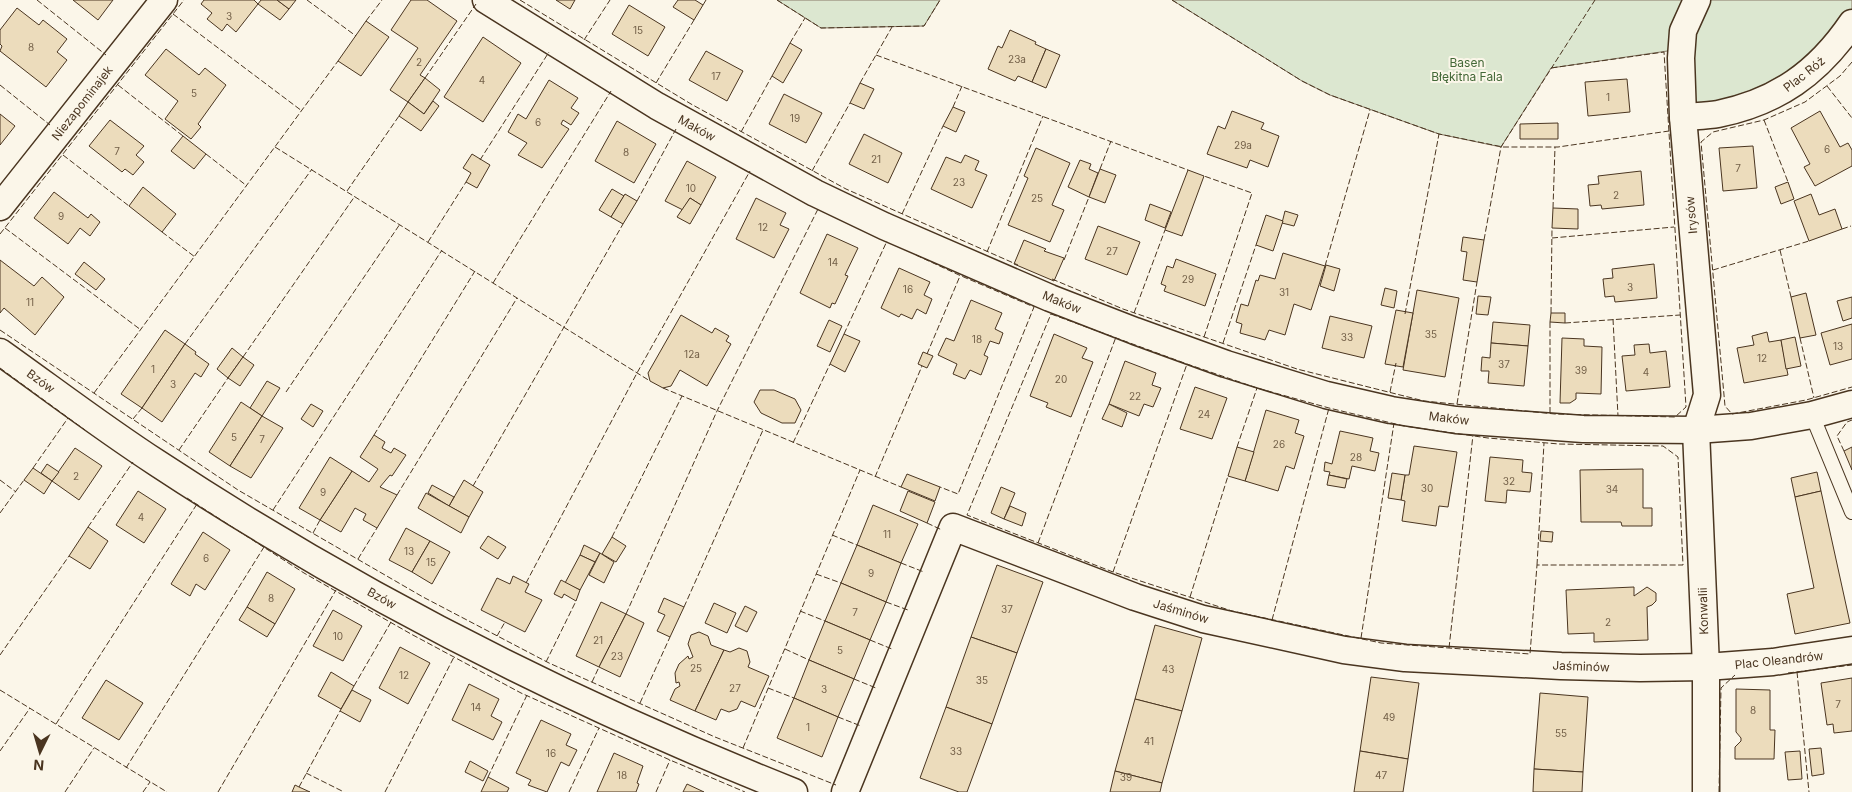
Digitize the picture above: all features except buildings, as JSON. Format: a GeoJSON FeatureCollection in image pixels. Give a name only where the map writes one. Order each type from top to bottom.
{"type":"FeatureCollection","features":[{"type":"Feature","properties":{"kind":"street","name":"Niezapominajek"},"geometry":{"type":"LineString","coordinates":[[0,207],[164,0]]}},
{"type":"Feature","properties":{"kind":"street","name":"Maków"},"geometry":{"type":"LineString","coordinates":[[486,0],[656,106],[815,193],[884,226],[1050,298],[1226,364],[1326,395],[1391,410],[1456,420],[1583,430],[1696,430]]}},
{"type":"Feature","properties":{"kind":"street","name":"Irysów"},"geometry":{"type":"LineString","coordinates":[[1696,430],[1707,395],[1683,117],[1681,58],[1683,31],[1697,0]]}},
{"type":"Feature","properties":{"kind":"street","name":"Plac Róż"},"geometry":{"type":"LineString","coordinates":[[1683,117],[1716,114],[1747,106],[1768,99],[1787,89],[1826,57],[1852,23]]}},
{"type":"Feature","properties":{"kind":"street","name":"Bzów"},"geometry":{"type":"LineString","coordinates":[[0,352],[92,419],[157,463],[300,552],[399,607],[557,689],[670,740],[794,792]]}},
{"type":"Feature","properties":{"kind":"street"},"geometry":{"type":"LineString","coordinates":[[1696,430],[1751,426],[1812,415],[1852,404]]}},
{"type":"Feature","properties":{"kind":"street","name":"Konwalii"},"geometry":{"type":"LineString","coordinates":[[1696,430],[1706,667],[1706,792]]}},
{"type":"Feature","properties":{"kind":"street","name":"Jaśminów"},"geometry":{"type":"LineString","coordinates":[[845,792],[953,527],[1046,561],[1135,597],[1204,619],[1344,650],[1405,658],[1521,664],[1630,668],[1706,667]]}},
{"type":"Feature","properties":{"kind":"street","name":"Plac Oleandrów"},"geometry":{"type":"LineString","coordinates":[[1706,667],[1773,662],[1852,650]]}},
{"type":"Feature","properties":{"kind":"lane"},"geometry":{"type":"LineString","coordinates":[[1812,415],[1852,512]]}},
{"type":"Feature","properties":{"kind":"green space"},"geometry":{"type":"Polygon","coordinates":[[[777,0],[940,0],[924,26],[821,28],[777,0]]]}},
{"type":"Feature","properties":{"kind":"green space","name":"Basen Błękitna Fala"},"geometry":{"type":"Polygon","coordinates":[[[1172,0],[1852,0],[1852,23],[1787,89],[1683,117],[1681,49],[1551,68],[1501,147],[1439,134],[1330,95],[1302,81],[1172,0]]]}},
{"type":"Feature","properties":{"kind":"fence"},"geometry":{"type":"LineString","coordinates":[[37,0],[106,55]]}},
{"type":"Feature","properties":{"kind":"fence"},"geometry":{"type":"LineString","coordinates":[[0,234],[184,0]]}},
{"type":"Feature","properties":{"kind":"fence"},"geometry":{"type":"LineString","coordinates":[[307,0],[356,36]]}},
{"type":"Feature","properties":{"kind":"fence"},"geometry":{"type":"LineString","coordinates":[[366,21],[382,0]]}},
{"type":"Feature","properties":{"kind":"fence"},"geometry":{"type":"LineString","coordinates":[[520,0],[691,104],[846,189],[1018,265]]}},
{"type":"Feature","properties":{"kind":"fence"},"geometry":{"type":"LineString","coordinates":[[584,40],[610,0]]}},
{"type":"Feature","properties":{"kind":"fence"},"geometry":{"type":"LineString","coordinates":[[703,5],[706,0]]}},
{"type":"Feature","properties":{"kind":"fence"},"geometry":{"type":"LineString","coordinates":[[777,0],[821,28],[924,26],[940,0]]}},
{"type":"Feature","properties":{"kind":"fence"},"geometry":{"type":"LineString","coordinates":[[1172,0],[1302,81],[1330,95],[1439,134],[1503,147],[1558,147],[1669,131]]}},
{"type":"Feature","properties":{"kind":"fence"},"geometry":{"type":"LineString","coordinates":[[1484,240],[1501,147],[1595,0]]}},
{"type":"Feature","properties":{"kind":"fence"},"geometry":{"type":"LineString","coordinates":[[425,78],[476,4]]}},
{"type":"Feature","properties":{"kind":"fence"},"geometry":{"type":"LineString","coordinates":[[173,14],[302,111]]}},
{"type":"Feature","properties":{"kind":"fence"},"geometry":{"type":"LineString","coordinates":[[790,43],[805,18]]}},
{"type":"Feature","properties":{"kind":"fence"},"geometry":{"type":"LineString","coordinates":[[656,83],[694,20]]}},
{"type":"Feature","properties":{"kind":"fence"},"geometry":{"type":"LineString","coordinates":[[860,83],[892,27]]}},
{"type":"Feature","properties":{"kind":"fence"},"geometry":{"type":"LineString","coordinates":[[480,160],[549,52]]}},
{"type":"Feature","properties":{"kind":"fence"},"geometry":{"type":"LineString","coordinates":[[1052,279],[1123,309],[1297,369],[1424,401],[1555,414],[1675,417],[1686,407],[1664,52],[1551,68]]}},
{"type":"Feature","properties":{"kind":"fence"},"geometry":{"type":"LineString","coordinates":[[876,55],[1188,170]]}},
{"type":"Feature","properties":{"kind":"fence"},"geometry":{"type":"LineString","coordinates":[[94,393],[338,61]]}},
{"type":"Feature","properties":{"kind":"fence"},"geometry":{"type":"LineString","coordinates":[[1852,62],[1840,76],[1805,102],[1764,120],[1713,132],[1701,142],[1725,406],[1732,414],[1806,400],[1852,387]]}},
{"type":"Feature","properties":{"kind":"fence"},"geometry":{"type":"LineString","coordinates":[[741,132],[772,76]]}},
{"type":"Feature","properties":{"kind":"fence"},"geometry":{"type":"LineString","coordinates":[[0,85],[50,125]]}},
{"type":"Feature","properties":{"kind":"fence"},"geometry":{"type":"LineString","coordinates":[[118,85],[183,136]]}},
{"type":"Feature","properties":{"kind":"fence"},"geometry":{"type":"LineString","coordinates":[[953,107],[962,86]]}},
{"type":"Feature","properties":{"kind":"fence"},"geometry":{"type":"LineString","coordinates":[[1827,86],[1852,118]]}},
{"type":"Feature","properties":{"kind":"fence"},"geometry":{"type":"LineString","coordinates":[[493,283],[611,91]]}},
{"type":"Feature","properties":{"kind":"fence"},"geometry":{"type":"LineString","coordinates":[[812,171],[850,103]]}},
{"type":"Feature","properties":{"kind":"fence"},"geometry":{"type":"LineString","coordinates":[[1325,266],[1370,110]]}},
{"type":"Feature","properties":{"kind":"fence"},"geometry":{"type":"LineString","coordinates":[[347,191],[399,116]]}},
{"type":"Feature","properties":{"kind":"fence"},"geometry":{"type":"LineString","coordinates":[[987,252],[1043,116]]}},
{"type":"Feature","properties":{"kind":"fence"},"geometry":{"type":"LineString","coordinates":[[1764,120],[1788,182]]}},
{"type":"Feature","properties":{"kind":"fence"},"geometry":{"type":"LineString","coordinates":[[902,214],[943,126]]}},
{"type":"Feature","properties":{"kind":"fence"},"geometry":{"type":"LineString","coordinates":[[637,201],[676,129]]}},
{"type":"Feature","properties":{"kind":"fence"},"geometry":{"type":"LineString","coordinates":[[1405,314],[1439,134]]}},
{"type":"Feature","properties":{"kind":"fence"},"geometry":{"type":"LineString","coordinates":[[1100,169],[1111,141]]}},
{"type":"Feature","properties":{"kind":"fence"},"geometry":{"type":"LineString","coordinates":[[275,147],[650,381]]}},
{"type":"Feature","properties":{"kind":"fence"},"geometry":{"type":"LineString","coordinates":[[1553,208],[1555,147]]}},
{"type":"Feature","properties":{"kind":"fence"},"geometry":{"type":"LineString","coordinates":[[206,154],[247,186]]}},
{"type":"Feature","properties":{"kind":"fence"},"geometry":{"type":"LineString","coordinates":[[63,155],[129,206]]}},
{"type":"Feature","properties":{"kind":"fence"},"geometry":{"type":"LineString","coordinates":[[185,344],[312,169]]}},
{"type":"Feature","properties":{"kind":"fence"},"geometry":{"type":"LineString","coordinates":[[526,583],[637,373],[750,171]]}},
{"type":"Feature","properties":{"kind":"fence"},"geometry":{"type":"LineString","coordinates":[[1204,176],[1252,193],[1204,337]]}},
{"type":"Feature","properties":{"kind":"fence"},"geometry":{"type":"LineString","coordinates":[[428,242],[466,182]]}},
{"type":"Feature","properties":{"kind":"fence"},"geometry":{"type":"LineString","coordinates":[[243,357],[355,196]]}},
{"type":"Feature","properties":{"kind":"fence"},"geometry":{"type":"LineString","coordinates":[[1064,260],[1089,197]]}},
{"type":"Feature","properties":{"kind":"fence"},"geometry":{"type":"LineString","coordinates":[[626,614],[717,411],[819,207]]}},
{"type":"Feature","properties":{"kind":"fence"},"geometry":{"type":"LineString","coordinates":[[286,392],[400,224]]}},
{"type":"Feature","properties":{"kind":"fence"},"geometry":{"type":"LineString","coordinates":[[473,486],[623,224]]}},
{"type":"Feature","properties":{"kind":"fence"},"geometry":{"type":"LineString","coordinates":[[1842,229],[1851,226]]}},
{"type":"Feature","properties":{"kind":"fence"},"geometry":{"type":"LineString","coordinates":[[1552,238],[1674,227]]}},
{"type":"Feature","properties":{"kind":"fence"},"geometry":{"type":"LineString","coordinates":[[5,228],[141,330]]}},
{"type":"Feature","properties":{"kind":"fence"},"geometry":{"type":"LineString","coordinates":[[1551,313],[1552,228]]}},
{"type":"Feature","properties":{"kind":"fence"},"geometry":{"type":"LineString","coordinates":[[1134,313],[1165,230]]}},
{"type":"Feature","properties":{"kind":"fence"},"geometry":{"type":"LineString","coordinates":[[162,232],[195,257]]}},
{"type":"Feature","properties":{"kind":"fence"},"geometry":{"type":"LineString","coordinates":[[844,334],[887,241]]}},
{"type":"Feature","properties":{"kind":"fence"},"geometry":{"type":"LineString","coordinates":[[1713,270],[1809,241]]}},
{"type":"Feature","properties":{"kind":"fence"},"geometry":{"type":"LineString","coordinates":[[1223,343],[1256,245]]}},
{"type":"Feature","properties":{"kind":"fence"},"geometry":{"type":"LineString","coordinates":[[273,510],[442,250]]}},
{"type":"Feature","properties":{"kind":"fence"},"geometry":{"type":"LineString","coordinates":[[1780,250],[1791,297]]}},
{"type":"Feature","properties":{"kind":"fence"},"geometry":{"type":"LineString","coordinates":[[916,255],[1034,307],[958,494],[940,487]]}},
{"type":"Feature","properties":{"kind":"fence"},"geometry":{"type":"LineString","coordinates":[[374,435],[475,271]]}},
{"type":"Feature","properties":{"kind":"fence"},"geometry":{"type":"LineString","coordinates":[[927,354],[960,276]]}},
{"type":"Feature","properties":{"kind":"fence"},"geometry":{"type":"LineString","coordinates":[[1457,404],[1477,282]]}},
{"type":"Feature","properties":{"kind":"fence"},"geometry":{"type":"LineString","coordinates":[[397,495],[517,298]]}},
{"type":"Feature","properties":{"kind":"fence"},"geometry":{"type":"LineString","coordinates":[[1051,314],[1257,388],[1404,426],[1488,438],[1559,444],[1663,446],[1678,457],[1683,565],[1537,565],[1530,654],[1381,643],[1232,611],[1113,572],[987,523],[967,515],[1051,314]]}},
{"type":"Feature","properties":{"kind":"fence"},"geometry":{"type":"LineString","coordinates":[[1565,323],[1680,315]]}},
{"type":"Feature","properties":{"kind":"fence"},"geometry":{"type":"LineString","coordinates":[[1613,319],[1618,416]]}},
{"type":"Feature","properties":{"kind":"fence"},"geometry":{"type":"LineString","coordinates":[[1550,322],[1550,413]]}},
{"type":"Feature","properties":{"kind":"fence"},"geometry":{"type":"LineString","coordinates":[[0,330],[238,490],[423,597],[549,663],[715,737],[836,785]]}},
{"type":"Feature","properties":{"kind":"fence"},"geometry":{"type":"LineString","coordinates":[[1038,543],[1116,337]]}},
{"type":"Feature","properties":{"kind":"fence"},"geometry":{"type":"LineString","coordinates":[[1800,338],[1814,398]]}},
{"type":"Feature","properties":{"kind":"fence"},"geometry":{"type":"LineString","coordinates":[[1390,392],[1396,363]]}},
{"type":"Feature","properties":{"kind":"fence"},"geometry":{"type":"LineString","coordinates":[[793,443],[830,364]]}},
{"type":"Feature","properties":{"kind":"fence"},"geometry":{"type":"LineString","coordinates":[[1113,572],[1187,364]]}},
{"type":"Feature","properties":{"kind":"fence"},"geometry":{"type":"LineString","coordinates":[[875,477],[922,366]]}},
{"type":"Feature","properties":{"kind":"fence"},"geometry":{"type":"LineString","coordinates":[[0,368],[85,430]]}},
{"type":"Feature","properties":{"kind":"fence"},"geometry":{"type":"LineString","coordinates":[[179,450],[228,378]]}},
{"type":"Feature","properties":{"kind":"fence"},"geometry":{"type":"LineString","coordinates":[[663,388],[901,487]]}},
{"type":"Feature","properties":{"kind":"fence"},"geometry":{"type":"LineString","coordinates":[[1237,447],[1257,388]]}},
{"type":"Feature","properties":{"kind":"fence"},"geometry":{"type":"LineString","coordinates":[[612,537],[682,396]]}},
{"type":"Feature","properties":{"kind":"fence"},"geometry":{"type":"LineString","coordinates":[[133,419],[142,408]]}},
{"type":"Feature","properties":{"kind":"fence"},"geometry":{"type":"LineString","coordinates":[[1272,620],[1329,408]]}},
{"type":"Feature","properties":{"kind":"fence"},"geometry":{"type":"LineString","coordinates":[[33,468],[68,418]]}},
{"type":"Feature","properties":{"kind":"fence"},"geometry":{"type":"LineString","coordinates":[[1844,451],[1837,436],[1847,422],[1852,420]]}},
{"type":"Feature","properties":{"kind":"fence"},"geometry":{"type":"LineString","coordinates":[[1361,638],[1394,423]]}},
{"type":"Feature","properties":{"kind":"fence"},"geometry":{"type":"LineString","coordinates":[[684,607],[763,430]]}},
{"type":"Feature","properties":{"kind":"fence"},"geometry":{"type":"LineString","coordinates":[[1449,648],[1473,435]]}},
{"type":"Feature","properties":{"kind":"fence"},"geometry":{"type":"LineString","coordinates":[[1537,565],[1544,443]]}},
{"type":"Feature","properties":{"kind":"fence"},"geometry":{"type":"LineString","coordinates":[[88,527],[133,462]]}},
{"type":"Feature","properties":{"kind":"fence"},"geometry":{"type":"LineString","coordinates":[[743,748],[860,470]]}},
{"type":"Feature","properties":{"kind":"fence"},"geometry":{"type":"LineString","coordinates":[[1190,597],[1228,476]]}},
{"type":"Feature","properties":{"kind":"fence"},"geometry":{"type":"LineString","coordinates":[[0,480],[16,492]]}},
{"type":"Feature","properties":{"kind":"fence"},"geometry":{"type":"LineString","coordinates":[[0,513],[24,480]]}},
{"type":"Feature","properties":{"kind":"fence"},"geometry":{"type":"LineString","coordinates":[[187,498],[304,573],[411,634],[521,693],[745,792]]}},
{"type":"Feature","properties":{"kind":"fence"},"geometry":{"type":"LineString","coordinates":[[56,724],[197,504]]}},
{"type":"Feature","properties":{"kind":"fence"},"geometry":{"type":"LineString","coordinates":[[313,533],[320,520]]}},
{"type":"Feature","properties":{"kind":"fence"},"geometry":{"type":"LineString","coordinates":[[927,523],[942,530]]}},
{"type":"Feature","properties":{"kind":"fence"},"geometry":{"type":"LineString","coordinates":[[358,559],[377,528]]}},
{"type":"Feature","properties":{"kind":"fence"},"geometry":{"type":"LineString","coordinates":[[832,535],[857,545]]}},
{"type":"Feature","properties":{"kind":"fence"},"geometry":{"type":"LineString","coordinates":[[126,768],[264,547]]}},
{"type":"Feature","properties":{"kind":"fence"},"geometry":{"type":"LineString","coordinates":[[0,655],[69,556]]}},
{"type":"Feature","properties":{"kind":"fence"},"geometry":{"type":"LineString","coordinates":[[901,563],[924,572]]}},
{"type":"Feature","properties":{"kind":"fence"},"geometry":{"type":"LineString","coordinates":[[816,574],[841,583]]}},
{"type":"Feature","properties":{"kind":"fence"},"geometry":{"type":"LineString","coordinates":[[218,792],[336,590]]}},
{"type":"Feature","properties":{"kind":"fence"},"geometry":{"type":"LineString","coordinates":[[546,662],[576,601]]}},
{"type":"Feature","properties":{"kind":"fence"},"geometry":{"type":"LineString","coordinates":[[886,602],[908,610]]}},
{"type":"Feature","properties":{"kind":"fence"},"geometry":{"type":"LineString","coordinates":[[800,611],[825,621]]}},
{"type":"Feature","properties":{"kind":"fence"},"geometry":{"type":"LineString","coordinates":[[354,686],[391,622]]}},
{"type":"Feature","properties":{"kind":"fence"},"geometry":{"type":"LineString","coordinates":[[497,636],[505,622]]}},
{"type":"Feature","properties":{"kind":"fence"},"geometry":{"type":"LineString","coordinates":[[640,703],[670,637]]}},
{"type":"Feature","properties":{"kind":"fence"},"geometry":{"type":"LineString","coordinates":[[870,640],[892,649]]}},
{"type":"Feature","properties":{"kind":"fence"},"geometry":{"type":"LineString","coordinates":[[785,649],[809,660]]}},
{"type":"Feature","properties":{"kind":"fence"},"geometry":{"type":"LineString","coordinates":[[385,792],[454,657]]}},
{"type":"Feature","properties":{"kind":"fence"},"geometry":{"type":"LineString","coordinates":[[1788,673],[1852,665]]}},
{"type":"Feature","properties":{"kind":"fence"},"geometry":{"type":"LineString","coordinates":[[592,682],[599,667]]}},
{"type":"Feature","properties":{"kind":"fence"},"geometry":{"type":"LineString","coordinates":[[1797,672],[1809,792]]}},
{"type":"Feature","properties":{"kind":"fence"},"geometry":{"type":"LineString","coordinates":[[1719,792],[1721,688],[1735,675]]}},
{"type":"Feature","properties":{"kind":"fence"},"geometry":{"type":"LineString","coordinates":[[854,679],[876,688]]}},
{"type":"Feature","properties":{"kind":"fence"},"geometry":{"type":"LineString","coordinates":[[768,688],[794,698]]}},
{"type":"Feature","properties":{"kind":"fence"},"geometry":{"type":"LineString","coordinates":[[0,690],[167,792]]}},
{"type":"Feature","properties":{"kind":"fence"},"geometry":{"type":"LineString","coordinates":[[488,777],[527,695]]}},
{"type":"Feature","properties":{"kind":"fence"},"geometry":{"type":"LineString","coordinates":[[0,751],[30,708]]}},
{"type":"Feature","properties":{"kind":"fence"},"geometry":{"type":"LineString","coordinates":[[299,787],[340,711]]}},
{"type":"Feature","properties":{"kind":"fence"},"geometry":{"type":"LineString","coordinates":[[838,717],[861,726]]}},
{"type":"Feature","properties":{"kind":"fence"},"geometry":{"type":"LineString","coordinates":[[569,792],[599,728]]}},
{"type":"Feature","properties":{"kind":"fence"},"geometry":{"type":"LineString","coordinates":[[65,792],[94,748]]}},
{"type":"Feature","properties":{"kind":"fence"},"geometry":{"type":"LineString","coordinates":[[656,792],[670,760]]}},
{"type":"Feature","properties":{"kind":"fence"},"geometry":{"type":"LineString","coordinates":[[306,773],[344,792]]}},
{"type":"Feature","properties":{"kind":"fence"},"geometry":{"type":"LineString","coordinates":[[143,792],[150,782]]}}]}
